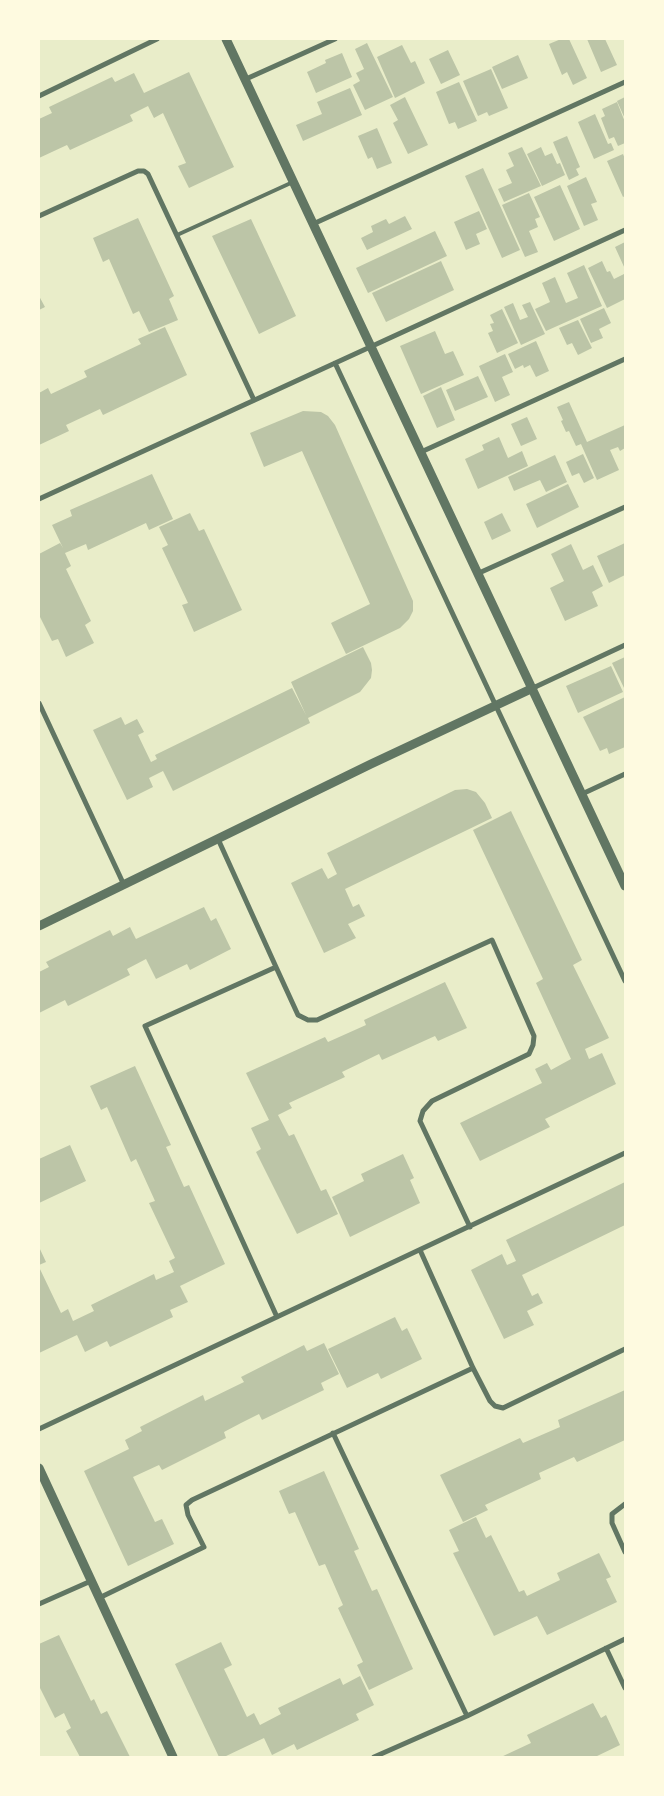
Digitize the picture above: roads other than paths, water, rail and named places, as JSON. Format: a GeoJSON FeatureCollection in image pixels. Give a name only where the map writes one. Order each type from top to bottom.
{"type":"FeatureCollection","features":[{"type":"Feature","properties":{"kind":"street"},"geometry":{"type":"LineString","coordinates":[[39,96],[157,39]]}},
{"type":"Feature","properties":{"kind":"street"},"geometry":{"type":"LineString","coordinates":[[226,39],[625,886]]}},
{"type":"Feature","properties":{"kind":"street"},"geometry":{"type":"LineString","coordinates":[[246,79],[335,39]]}},
{"type":"Feature","properties":{"kind":"street"},"geometry":{"type":"LineString","coordinates":[[313,224],[625,82]]}},
{"type":"Feature","properties":{"kind":"street"},"geometry":{"type":"LineString","coordinates":[[39,216],[138,171],[144,171],[148,174],[254,400]]}},
{"type":"Feature","properties":{"kind":"street"},"geometry":{"type":"LineString","coordinates":[[39,498],[625,230]]}},
{"type":"Feature","properties":{"kind":"street"},"geometry":{"type":"LineString","coordinates":[[421,452],[625,359]]}},
{"type":"Feature","properties":{"kind":"street"},"geometry":{"type":"LineString","coordinates":[[335,363],[625,981]]}},
{"type":"Feature","properties":{"kind":"street"},"geometry":{"type":"LineString","coordinates":[[479,573],[625,507]]}},
{"type":"Feature","properties":{"kind":"street"},"geometry":{"type":"LineString","coordinates":[[39,926],[496,705],[625,645]]}},
{"type":"Feature","properties":{"kind":"street"},"geometry":{"type":"LineString","coordinates":[[39,703],[124,885]]}},
{"type":"Feature","properties":{"kind":"street"},"geometry":{"type":"LineString","coordinates":[[582,794],[625,774]]}},
{"type":"Feature","properties":{"kind":"street"},"geometry":{"type":"LineString","coordinates":[[218,839],[298,1015],[308,1020],[317,1020],[492,940],[534,1036],[533,1045],[529,1054],[432,1101],[423,1111],[420,1121],[470,1227]]}},
{"type":"Feature","properties":{"kind":"street"},"geometry":{"type":"LineString","coordinates":[[276,967],[145,1026],[277,1317]]}},
{"type":"Feature","properties":{"kind":"street"},"geometry":{"type":"LineString","coordinates":[[39,1430],[625,1153]]}},
{"type":"Feature","properties":{"kind":"street"},"geometry":{"type":"LineString","coordinates":[[420,1250],[474,1368],[490,1401],[495,1406],[503,1408],[625,1349]]}},
{"type":"Feature","properties":{"kind":"street"},"geometry":{"type":"LineString","coordinates":[[99,1598],[204,1547],[188,1515],[186,1505],[192,1500],[474,1368]]}},
{"type":"Feature","properties":{"kind":"street"},"geometry":{"type":"LineString","coordinates":[[333,1433],[467,1716]]}},
{"type":"Feature","properties":{"kind":"street"},"geometry":{"type":"LineString","coordinates":[[39,1468],[173,1757]]}},
{"type":"Feature","properties":{"kind":"street"},"geometry":{"type":"LineString","coordinates":[[625,1504],[612,1514],[612,1523],[625,1552]]}},
{"type":"Feature","properties":{"kind":"street"},"geometry":{"type":"LineString","coordinates":[[39,1604],[91,1581]]}},
{"type":"Feature","properties":{"kind":"street"},"geometry":{"type":"LineString","coordinates":[[374,1757],[467,1716],[625,1638]]}},
{"type":"Feature","properties":{"kind":"street"},"geometry":{"type":"LineString","coordinates":[[606,1648],[625,1688]]}},
{"type":"Feature","properties":{"kind":"lane"},"geometry":{"type":"LineString","coordinates":[[177,235],[293,182]]}}]}
